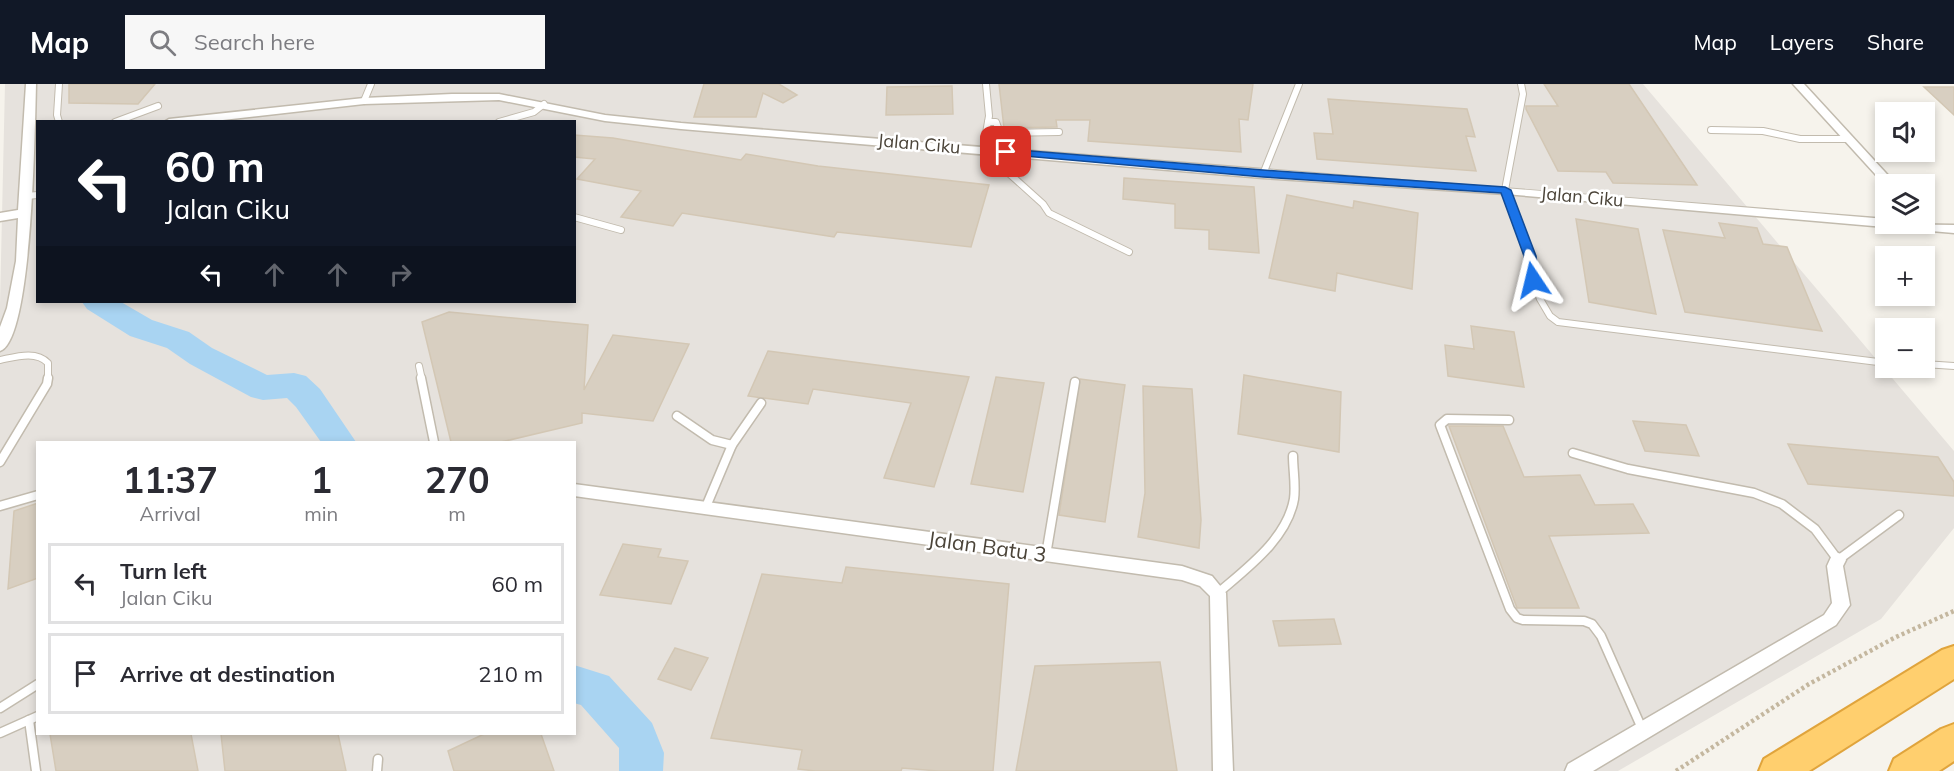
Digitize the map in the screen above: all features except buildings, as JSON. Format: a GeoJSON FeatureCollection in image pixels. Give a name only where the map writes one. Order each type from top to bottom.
{"type":"FeatureCollection","features":[{"type":"Feature","properties":{"kind":"highway"},"geometry":{"type":"LineString","coordinates":[[1777,771],[1954,660]]}},
{"type":"Feature","properties":{"kind":"highway"},"geometry":{"type":"LineString","coordinates":[[1907,771],[1954,741]]}},
{"type":"Feature","properties":{"kind":"street"},"geometry":{"type":"LineString","coordinates":[[0,342],[14,308],[20,273],[24,213],[31,196],[31,84]]}},
{"type":"Feature","properties":{"kind":"street"},"geometry":{"type":"LineString","coordinates":[[1798,84],[1881,174]]}},
{"type":"Feature","properties":{"kind":"street","name":"Jalan Ciku"},"geometry":{"type":"LineString","coordinates":[[188,120],[364,101],[500,97],[605,118],[681,126],[1263,174],[1505,190],[1875,223]]}},
{"type":"Feature","properties":{"kind":"street"},"geometry":{"type":"LineString","coordinates":[[0,217],[24,213]]}},
{"type":"Feature","properties":{"kind":"street","name":"Jalan Ciku"},"geometry":{"type":"LineString","coordinates":[[1935,226],[1954,229]]}},
{"type":"Feature","properties":{"kind":"street","name":"Jalan Batu 3"},"geometry":{"type":"LineString","coordinates":[[576,490],[1182,573],[1206,581],[1218,593]]}},
{"type":"Feature","properties":{"kind":"street"},"geometry":{"type":"LineString","coordinates":[[1575,771],[1830,620],[1841,605],[1835,566],[1838,560]]}},
{"type":"Feature","properties":{"kind":"street"},"geometry":{"type":"LineString","coordinates":[[1218,593],[1223,771]]}},
{"type":"Feature","properties":{"kind":"lane"},"geometry":{"type":"LineString","coordinates":[[58,120],[59,84]]}},
{"type":"Feature","properties":{"kind":"lane"},"geometry":{"type":"LineString","coordinates":[[364,101],[371,84]]}},
{"type":"Feature","properties":{"kind":"lane"},"geometry":{"type":"LineString","coordinates":[[986,84],[988,122],[983,150],[1043,204],[1049,213],[1129,252]]}},
{"type":"Feature","properties":{"kind":"lane"},"geometry":{"type":"LineString","coordinates":[[1263,174],[1299,84]]}},
{"type":"Feature","properties":{"kind":"lane"},"geometry":{"type":"LineString","coordinates":[[1521,84],[1523,94],[1505,190],[1530,256],[1533,280],[1550,316],[1558,322],[1875,362]]}},
{"type":"Feature","properties":{"kind":"lane"},"geometry":{"type":"LineString","coordinates":[[507,120],[534,112],[544,104]]}},
{"type":"Feature","properties":{"kind":"lane"},"geometry":{"type":"LineString","coordinates":[[120,120],[158,106]]}},
{"type":"Feature","properties":{"kind":"lane"},"geometry":{"type":"LineString","coordinates":[[988,122],[996,123],[1000,133],[1059,132]]}},
{"type":"Feature","properties":{"kind":"lane"},"geometry":{"type":"LineString","coordinates":[[1711,130],[1763,131],[1800,139],[1850,139]]}},
{"type":"Feature","properties":{"kind":"lane"},"geometry":{"type":"LineString","coordinates":[[576,218],[621,230]]}},
{"type":"Feature","properties":{"kind":"lane"},"geometry":{"type":"LineString","coordinates":[[0,360],[36,355],[49,362],[51,371],[46,384],[0,462]]}},
{"type":"Feature","properties":{"kind":"lane"},"geometry":{"type":"LineString","coordinates":[[1935,365],[1954,366]]}},
{"type":"Feature","properties":{"kind":"lane"},"geometry":{"type":"LineString","coordinates":[[419,366],[434,441]]}},
{"type":"Feature","properties":{"kind":"lane"},"geometry":{"type":"LineString","coordinates":[[1046,555],[1075,382]]}},
{"type":"Feature","properties":{"kind":"lane"},"geometry":{"type":"LineString","coordinates":[[705,509],[732,445],[760,403]]}},
{"type":"Feature","properties":{"kind":"lane"},"geometry":{"type":"LineString","coordinates":[[677,416],[712,440],[732,445]]}},
{"type":"Feature","properties":{"kind":"lane"},"geometry":{"type":"LineString","coordinates":[[1509,420],[1447,419],[1440,425],[1512,614],[1523,620],[1584,621],[1592,624],[1601,636],[1643,731]]}},
{"type":"Feature","properties":{"kind":"lane"},"geometry":{"type":"LineString","coordinates":[[1573,453],[1628,469],[1746,491],[1773,500],[1795,512],[1815,529],[1838,560],[1899,515]]}},
{"type":"Feature","properties":{"kind":"lane"},"geometry":{"type":"LineString","coordinates":[[1218,593],[1249,564],[1282,527],[1293,502],[1293,456]]}},
{"type":"Feature","properties":{"kind":"lane"},"geometry":{"type":"LineString","coordinates":[[0,506],[36,496]]}},
{"type":"Feature","properties":{"kind":"lane"},"geometry":{"type":"LineString","coordinates":[[0,708],[36,685]]}},
{"type":"Feature","properties":{"kind":"lane"},"geometry":{"type":"LineString","coordinates":[[0,733],[33,718],[36,771]]}},
{"type":"Feature","properties":{"kind":"lane"},"geometry":{"type":"LineString","coordinates":[[377,771],[378,759]]}},
{"type":"Feature","properties":{"kind":"path"},"geometry":{"type":"LineString","coordinates":[[1676,771],[1809,684],[1896,637],[1954,611]]}},
{"type":"Feature","properties":{"kind":"shaded area"},"geometry":{"type":"Polygon","coordinates":[[[5,84],[1643,84],[1875,358],[1875,378],[1892,378],[1954,451],[1954,528],[1881,619],[1618,771],[0,771],[0,304],[5,84]]]}},
{"type":"Feature","properties":{"kind":"waterway"},"geometry":{"type":"LineString","coordinates":[[100,303],[141,328],[178,340],[201,356],[263,388],[294,385],[308,398],[338,441]]}},
{"type":"Feature","properties":{"kind":"waterway"},"geometry":{"type":"LineString","coordinates":[[576,684],[594,689],[637,737],[642,753],[641,771]]}},
{"type":"Feature","properties":{"kind":"route"},"geometry":{"type":"LineString","coordinates":[[1006,152],[1263,174],[1505,190],[1530,256],[1533,280]]}}]}
